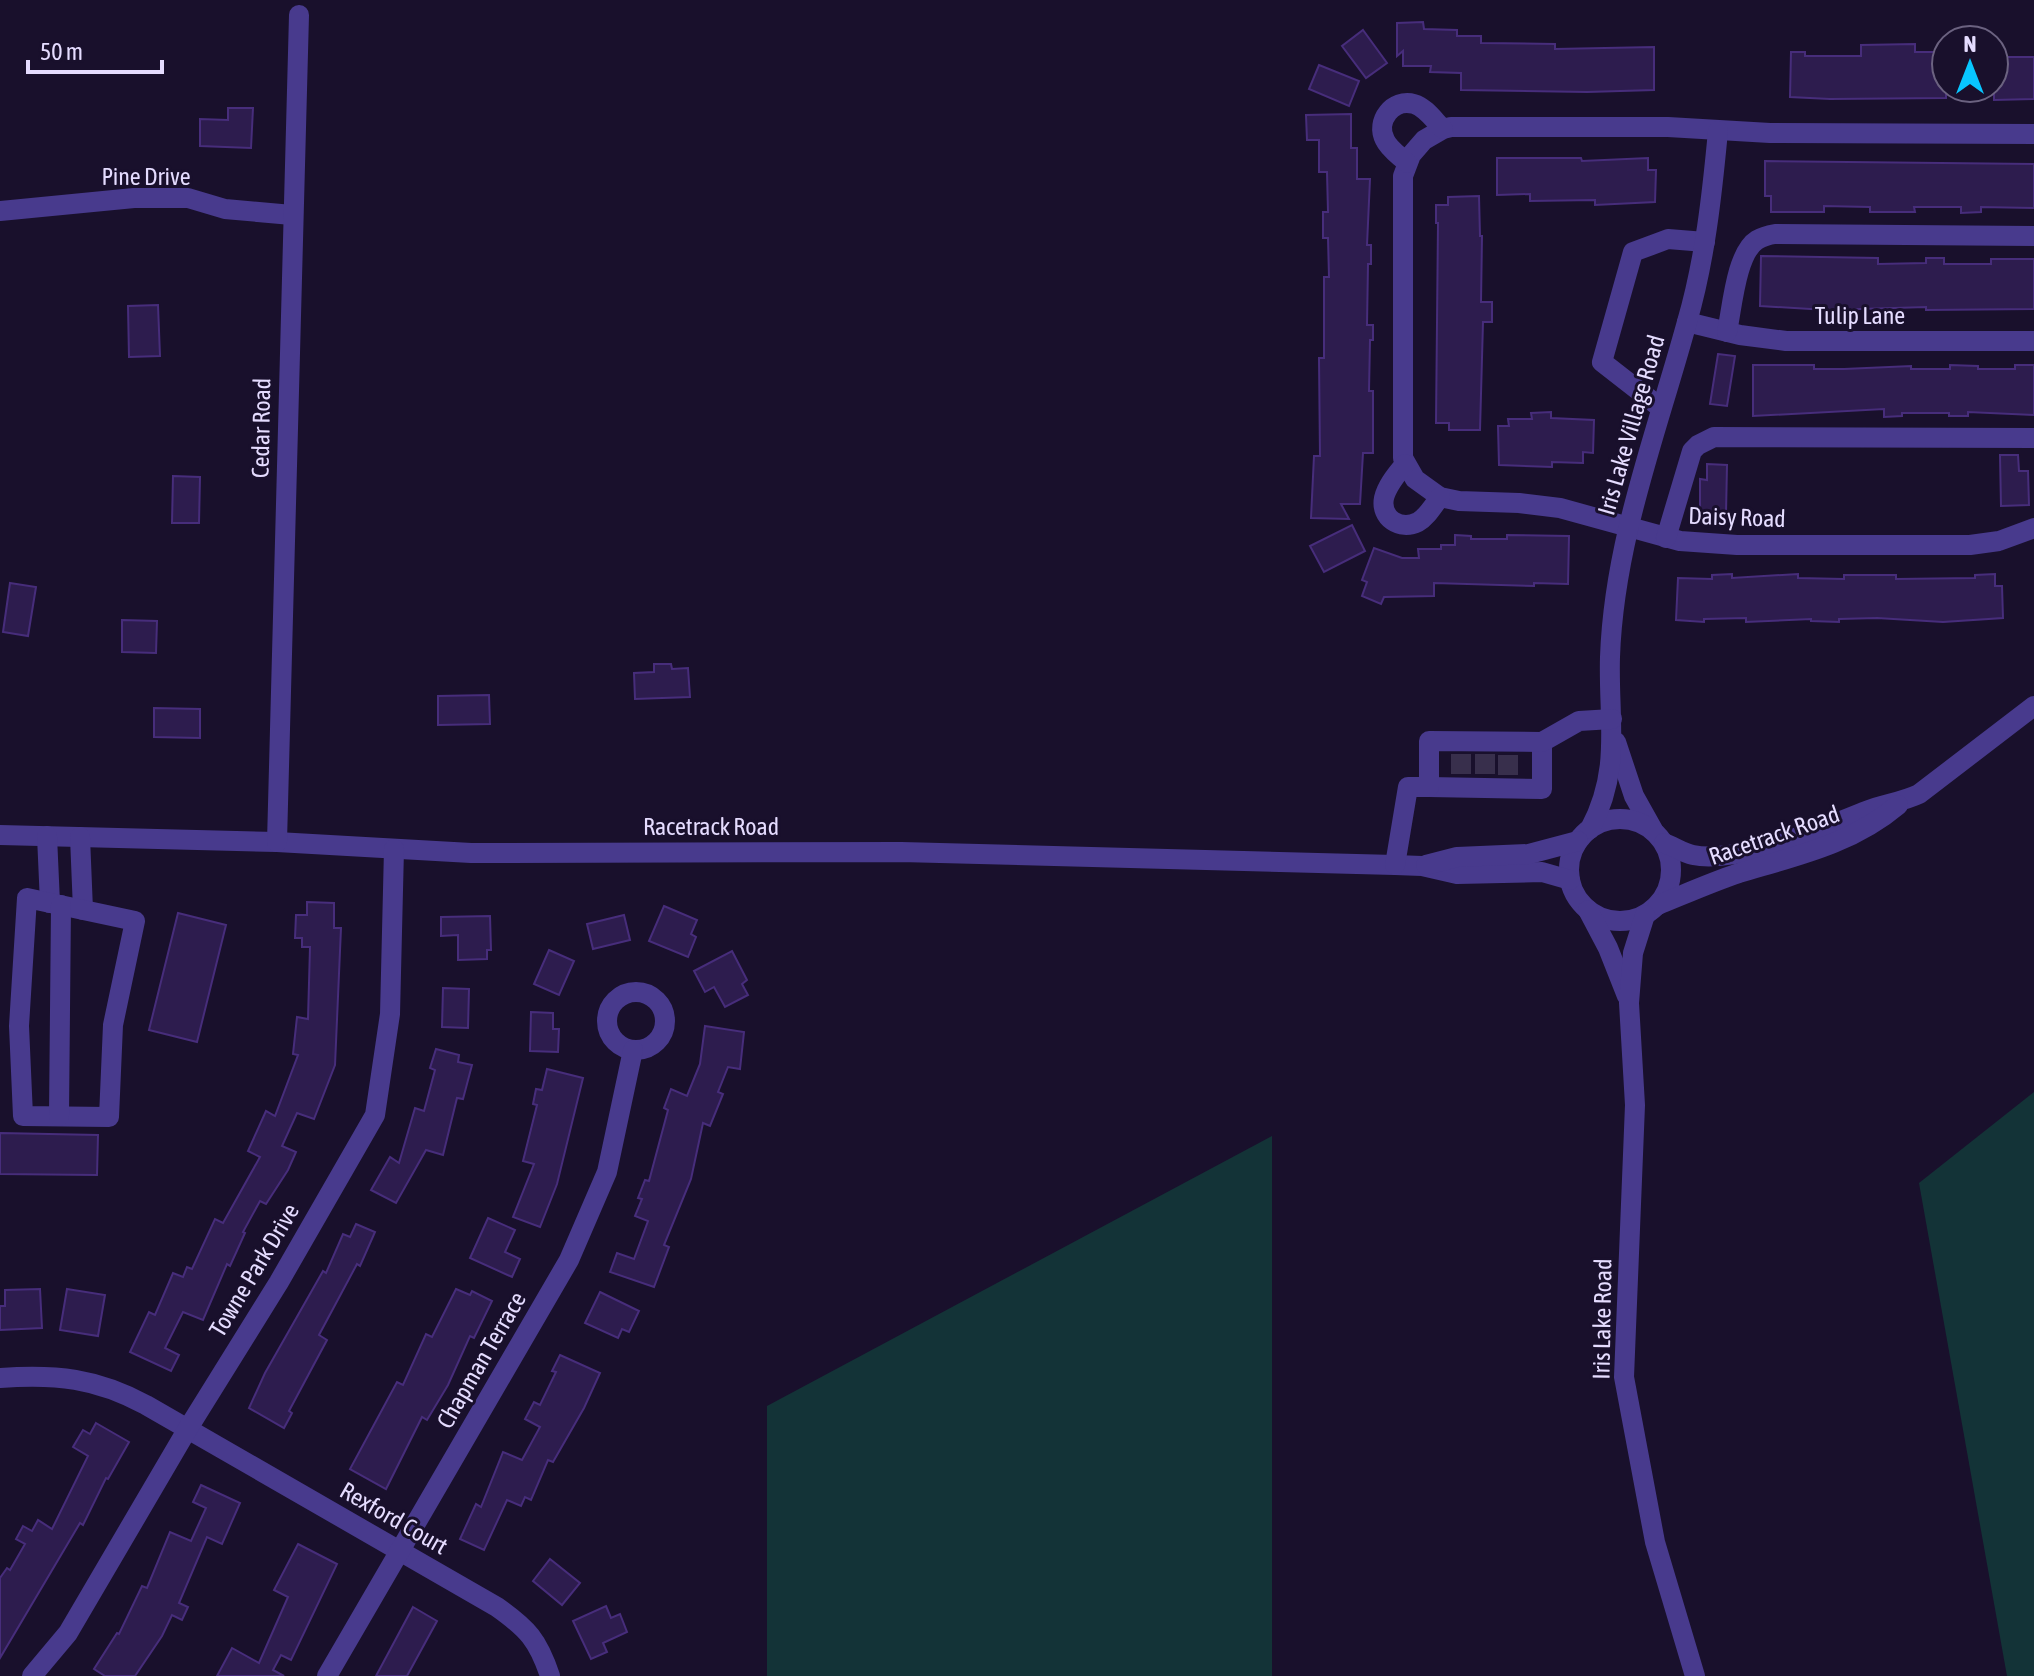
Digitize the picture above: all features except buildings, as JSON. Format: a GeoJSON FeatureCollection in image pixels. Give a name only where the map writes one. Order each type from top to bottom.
{"type":"FeatureCollection","features":[{"type":"Feature","properties":{"kind":"street","name":"Cedar Road"},"geometry":{"type":"LineString","coordinates":[[277,842],[299,15]]}},
{"type":"Feature","properties":{"kind":"street"},"geometry":{"type":"LineString","coordinates":[[1407,163],[1383,136],[1383,121],[1388,112],[1398,105],[1414,104],[1443,129]]}},
{"type":"Feature","properties":{"kind":"street"},"geometry":{"type":"LineString","coordinates":[[1405,464],[1385,495],[1385,510],[1390,520],[1403,525],[1418,522],[1440,497],[1422,486],[1405,464],[1402,449],[1402,185],[1407,163],[1424,140],[1443,129],[1460,126],[1668,127],[1718,131],[2034,134]]}},
{"type":"Feature","properties":{"kind":"street","name":"Iris Lake Village Road"},"geometry":{"type":"LineString","coordinates":[[1584,835],[1603,804],[1613,727],[1610,658],[1615,602],[1628,526],[1687,322],[1705,242],[1718,131]]}},
{"type":"Feature","properties":{"kind":"street","name":"Pine Drive"},"geometry":{"type":"LineString","coordinates":[[0,211],[134,198],[188,198],[225,209],[292,215]]}},
{"type":"Feature","properties":{"kind":"street"},"geometry":{"type":"LineString","coordinates":[[1727,332],[1743,257],[1755,241],[1767,236],[2034,236]]}},
{"type":"Feature","properties":{"kind":"street"},"geometry":{"type":"LineString","coordinates":[[1661,408],[1602,362],[1633,252],[1668,239],[1705,242]]}},
{"type":"Feature","properties":{"kind":"street","name":"Tulip Lane"},"geometry":{"type":"LineString","coordinates":[[1687,322],[1786,341],[2034,341]]}},
{"type":"Feature","properties":{"kind":"street"},"geometry":{"type":"LineString","coordinates":[[1666,538],[1692,451],[1714,437],[2034,438]]}},
{"type":"Feature","properties":{"kind":"street","name":"Daisy Road"},"geometry":{"type":"LineString","coordinates":[[1440,497],[1459,501],[1541,505],[1583,512],[1666,538],[1707,544],[1970,545],[1999,541],[2034,528]]}},
{"type":"Feature","properties":{"kind":"street","name":"Racetrack Road"},"geometry":{"type":"LineString","coordinates":[[1651,910],[1736,874],[1804,855],[1849,838],[1919,794],[2034,706]]}},
{"type":"Feature","properties":{"kind":"street"},"geometry":{"type":"LineString","coordinates":[[1429,787],[1429,741],[1461,748],[1508,748],[1542,742],[1579,721],[1613,727]]}},
{"type":"Feature","properties":{"kind":"street","name":"Iris Lake Village Road"},"geometry":{"type":"LineString","coordinates":[[1613,727],[1634,796],[1658,836]]}},
{"type":"Feature","properties":{"kind":"street"},"geometry":{"type":"LineString","coordinates":[[1395,865],[1408,787],[1485,782],[1542,789],[1542,742]]}},
{"type":"Feature","properties":{"kind":"street","name":"Racetrack Road"},"geometry":{"type":"LineString","coordinates":[[1658,836],[1692,855],[1725,855],[1796,838],[1843,822],[1869,809],[1901,803]]}},
{"type":"Feature","properties":{"kind":"street"},"geometry":{"type":"LineString","coordinates":[[1622,819],[1638,822],[1658,836],[1670,858],[1672,875],[1667,891],[1651,910],[1616,921],[1588,910],[1570,880],[1572,853],[1584,835],[1605,821],[1622,819]]}},
{"type":"Feature","properties":{"kind":"street","name":"Racetrack Road"},"geometry":{"type":"LineString","coordinates":[[0,835],[277,842],[471,853],[901,852],[1395,865],[1422,866],[1457,874],[1542,872],[1570,880]]}},
{"type":"Feature","properties":{"kind":"street","name":"Racetrack Road"},"geometry":{"type":"LineString","coordinates":[[1422,866],[1457,857],[1529,854],[1584,835]]}},
{"type":"Feature","properties":{"kind":"street"},"geometry":{"type":"LineString","coordinates":[[47,836],[56,904],[59,1116]]}},
{"type":"Feature","properties":{"kind":"street"},"geometry":{"type":"LineString","coordinates":[[80,837],[83,910]]}},
{"type":"Feature","properties":{"kind":"street","name":"Towne Park Drive"},"geometry":{"type":"LineString","coordinates":[[32,1676],[68,1633],[187,1430],[279,1282],[375,1115],[390,1014],[394,849]]}},
{"type":"Feature","properties":{"kind":"street"},"geometry":{"type":"LineString","coordinates":[[27,898],[56,904],[135,921],[113,1025],[109,1117],[23,1116],[19,1026],[27,898]]}},
{"type":"Feature","properties":{"kind":"street","name":"Iris Lake Road"},"geometry":{"type":"LineString","coordinates":[[1588,910],[1608,948],[1629,1003]]}},
{"type":"Feature","properties":{"kind":"street","name":"Iris Lake Road"},"geometry":{"type":"LineString","coordinates":[[1651,910],[1633,953],[1629,1003],[1635,1105],[1624,1377],[1655,1542],[1695,1676]]}},
{"type":"Feature","properties":{"kind":"street","name":"Chapman Terrace"},"geometry":{"type":"LineString","coordinates":[[327,1676],[569,1260],[607,1172],[633,1050]]}},
{"type":"Feature","properties":{"kind":"street","name":"Rexford Court"},"geometry":{"type":"LineString","coordinates":[[0,1378],[58,1376],[122,1391],[497,1607],[525,1627],[542,1652],[550,1676]]}},
{"type":"Feature","properties":{"kind":"green space"},"geometry":{"type":"Polygon","coordinates":[[[2034,1092],[2034,1676],[2007,1676],[1919,1183],[2034,1092]]]}},
{"type":"Feature","properties":{"kind":"green space"},"geometry":{"type":"Polygon","coordinates":[[[1272,1136],[1272,1676],[767,1676],[767,1406],[1272,1136]]]}},
{"type":"Feature","properties":{"kind":"tunnel"},"geometry":{"type":"LineString","coordinates":[[1461,754],[1461,777]]}},
{"type":"Feature","properties":{"kind":"tunnel"},"geometry":{"type":"LineString","coordinates":[[1485,754],[1485,777]]}},
{"type":"Feature","properties":{"kind":"tunnel"},"geometry":{"type":"LineString","coordinates":[[1508,755],[1508,777]]}}]}
